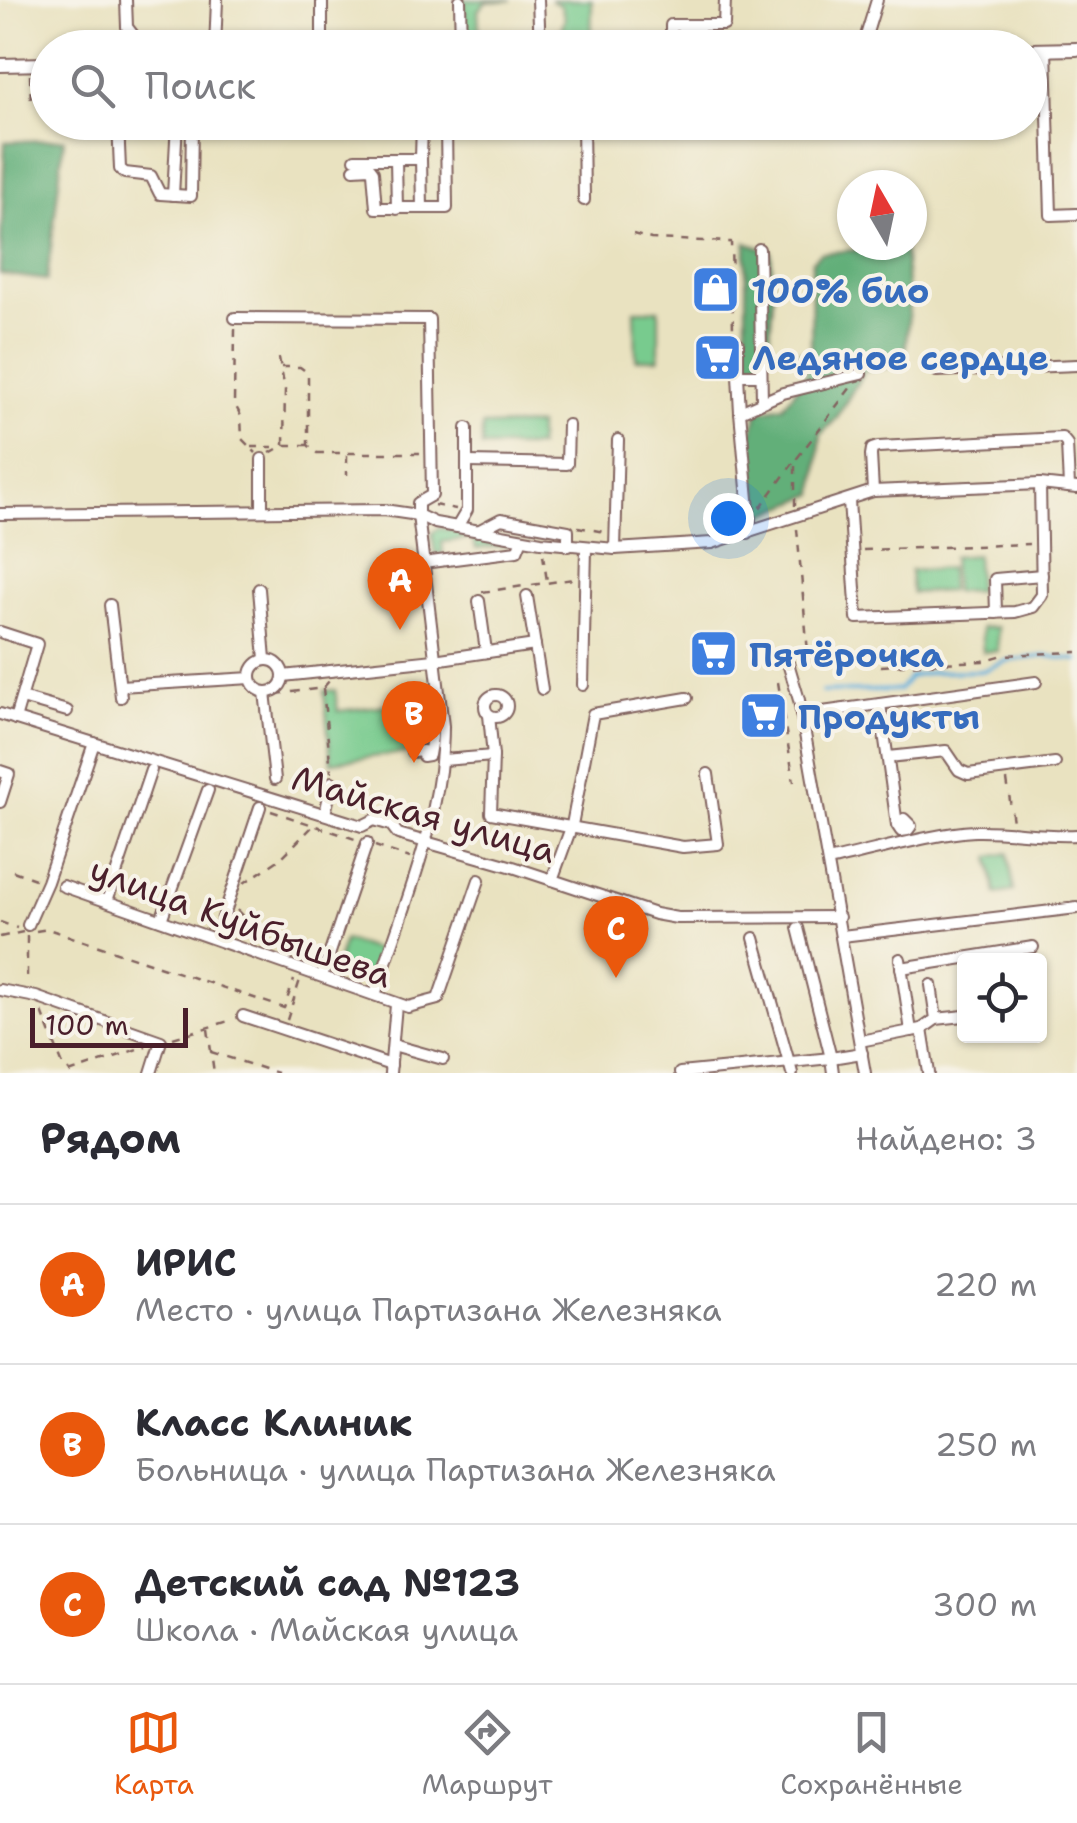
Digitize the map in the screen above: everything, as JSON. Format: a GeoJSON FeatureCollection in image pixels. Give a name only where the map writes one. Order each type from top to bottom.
{"type":"FeatureCollection","features":[{"type":"Feature","properties":{"kind":"main road"},"geometry":{"type":"LineString","coordinates":[[1047,50],[1077,48]]}},
{"type":"Feature","properties":{"kind":"main road"},"geometry":{"type":"LineString","coordinates":[[0,65],[30,64]]}},
{"type":"Feature","properties":{"kind":"street"},"geometry":{"type":"LineString","coordinates":[[126,0],[129,30]]}},
{"type":"Feature","properties":{"kind":"street"},"geometry":{"type":"LineString","coordinates":[[216,30],[217,0]]}},
{"type":"Feature","properties":{"kind":"street"},"geometry":{"type":"LineString","coordinates":[[322,0],[322,30]]}},
{"type":"Feature","properties":{"kind":"street"},"geometry":{"type":"LineString","coordinates":[[460,0],[461,30]]}},
{"type":"Feature","properties":{"kind":"street"},"geometry":{"type":"LineString","coordinates":[[538,0],[539,30]]}},
{"type":"Feature","properties":{"kind":"street"},"geometry":{"type":"LineString","coordinates":[[671,30],[671,25],[724,25],[724,0]]}},
{"type":"Feature","properties":{"kind":"street"},"geometry":{"type":"LineString","coordinates":[[868,30],[877,0]]}},
{"type":"Feature","properties":{"kind":"street"},"geometry":{"type":"LineString","coordinates":[[1047,83],[1051,216],[1077,214]]}},
{"type":"Feature","properties":{"kind":"street"},"geometry":{"type":"LineString","coordinates":[[119,140],[120,170],[151,176],[160,194],[191,196],[192,140]]}},
{"type":"Feature","properties":{"kind":"street"},"geometry":{"type":"LineString","coordinates":[[173,195],[177,140]]}},
{"type":"Feature","properties":{"kind":"street"},"geometry":{"type":"LineString","coordinates":[[422,140],[422,208]]}},
{"type":"Feature","properties":{"kind":"street"},"geometry":{"type":"LineString","coordinates":[[422,159],[354,164],[374,172],[376,208],[447,208],[446,140]]}},
{"type":"Feature","properties":{"kind":"street"},"geometry":{"type":"LineString","coordinates":[[583,140],[584,200]]}},
{"type":"Feature","properties":{"kind":"street"},"geometry":{"type":"LineString","coordinates":[[396,160],[397,209]]}},
{"type":"Feature","properties":{"kind":"street"},"geometry":{"type":"LineString","coordinates":[[759,249],[762,400]]}},
{"type":"Feature","properties":{"kind":"street"},"geometry":{"type":"LineString","coordinates":[[235,318],[429,318],[432,495],[418,509]]}},
{"type":"Feature","properties":{"kind":"street"},"geometry":{"type":"LineString","coordinates":[[722,344],[738,343],[749,527]]}},
{"type":"Feature","properties":{"kind":"street"},"geometry":{"type":"LineString","coordinates":[[937,371],[1077,365]]}},
{"type":"Feature","properties":{"kind":"street"},"geometry":{"type":"LineString","coordinates":[[738,375],[760,374]]}},
{"type":"Feature","properties":{"kind":"street"},"geometry":{"type":"LineString","coordinates":[[740,412],[762,400],[860,374]]}},
{"type":"Feature","properties":{"kind":"street"},"geometry":{"type":"LineString","coordinates":[[468,462],[568,464],[568,426]]}},
{"type":"Feature","properties":{"kind":"street"},"geometry":{"type":"LineString","coordinates":[[457,527],[467,510],[467,428]]}},
{"type":"Feature","properties":{"kind":"street"},"geometry":{"type":"LineString","coordinates":[[0,514],[418,509],[435,523],[568,546],[615,548],[712,542],[749,527],[872,492],[1040,484],[1073,488],[1067,444],[1062,438],[878,446],[871,455],[872,492]]}},
{"type":"Feature","properties":{"kind":"street"},"geometry":{"type":"LineString","coordinates":[[615,548],[618,440]]}},
{"type":"Feature","properties":{"kind":"street"},"geometry":{"type":"LineString","coordinates":[[262,459],[262,512]]}},
{"type":"Feature","properties":{"kind":"street"},"geometry":{"type":"LineString","coordinates":[[849,501],[857,618],[996,613],[1033,607],[1042,595],[1040,484]]}},
{"type":"Feature","properties":{"kind":"street"},"geometry":{"type":"LineString","coordinates":[[375,994],[425,841],[443,760],[436,722],[434,660],[418,509]]}},
{"type":"Feature","properties":{"kind":"street"},"geometry":{"type":"LineString","coordinates":[[478,531],[501,519],[568,531],[568,546]]}},
{"type":"Feature","properties":{"kind":"street"},"geometry":{"type":"LineString","coordinates":[[424,563],[517,550],[522,539]]}},
{"type":"Feature","properties":{"kind":"street"},"geometry":{"type":"LineString","coordinates":[[583,685],[586,548]]}},
{"type":"Feature","properties":{"kind":"street"},"geometry":{"type":"LineString","coordinates":[[996,613],[995,578],[1042,575]]}},
{"type":"Feature","properties":{"kind":"street"},"geometry":{"type":"LineString","coordinates":[[259,588],[265,659]]}},
{"type":"Feature","properties":{"kind":"street"},"geometry":{"type":"LineString","coordinates":[[528,596],[542,689]]}},
{"type":"Feature","properties":{"kind":"street"},"geometry":{"type":"LineString","coordinates":[[478,601],[486,651]]}},
{"type":"Feature","properties":{"kind":"street"},"geometry":{"type":"LineString","coordinates":[[110,605],[120,692],[251,678]]}},
{"type":"Feature","properties":{"kind":"street"},"geometry":{"type":"LineString","coordinates":[[0,632],[38,644],[15,719]]}},
{"type":"Feature","properties":{"kind":"street"},"geometry":{"type":"LineString","coordinates":[[284,676],[535,645]]}},
{"type":"Feature","properties":{"kind":"street"},"geometry":{"type":"LineString","coordinates":[[265,694],[251,678],[255,664],[265,659],[279,664],[284,676]]}},
{"type":"Feature","properties":{"kind":"street"},"geometry":{"type":"LineString","coordinates":[[788,663],[839,917],[865,1073]]}},
{"type":"Feature","properties":{"kind":"street"},"geometry":{"type":"LineString","coordinates":[[265,694],[276,690],[284,676]]}},
{"type":"Feature","properties":{"kind":"street"},"geometry":{"type":"LineString","coordinates":[[801,715],[1036,682]]}},
{"type":"Feature","properties":{"kind":"street"},"geometry":{"type":"LineString","coordinates":[[265,694],[275,779]]}},
{"type":"Feature","properties":{"kind":"street"},"geometry":{"type":"LineString","coordinates":[[22,698],[67,711]]}},
{"type":"Feature","properties":{"kind":"street"},"geometry":{"type":"LineString","coordinates":[[552,880],[572,825],[593,714],[688,698]]}},
{"type":"Feature","properties":{"kind":"street"},"geometry":{"type":"LineString","coordinates":[[880,704],[897,824]]}},
{"type":"Feature","properties":{"kind":"street","name":"Майская улица"},"geometry":{"type":"LineString","coordinates":[[0,714],[362,826],[374,820],[392,825],[398,834],[641,910],[677,918],[839,917]]}},
{"type":"Feature","properties":{"kind":"street"},"geometry":{"type":"LineString","coordinates":[[489,715],[493,756],[490,813],[683,847],[718,844],[708,774]]}},
{"type":"Feature","properties":{"kind":"street"},"geometry":{"type":"LineString","coordinates":[[28,928],[94,743]]}},
{"type":"Feature","properties":{"kind":"street"},"geometry":{"type":"LineString","coordinates":[[888,757],[946,751],[960,770],[968,774],[1055,762]]}},
{"type":"Feature","properties":{"kind":"street"},"geometry":{"type":"LineString","coordinates":[[443,760],[493,756]]}},
{"type":"Feature","properties":{"kind":"street"},"geometry":{"type":"LineString","coordinates":[[107,901],[150,770]]}},
{"type":"Feature","properties":{"kind":"street"},"geometry":{"type":"LineString","coordinates":[[0,771],[9,774],[0,802]]}},
{"type":"Feature","properties":{"kind":"street"},"geometry":{"type":"LineString","coordinates":[[326,814],[332,777]]}},
{"type":"Feature","properties":{"kind":"street"},"geometry":{"type":"LineString","coordinates":[[161,920],[208,790]]}},
{"type":"Feature","properties":{"kind":"street"},"geometry":{"type":"LineString","coordinates":[[216,940],[260,807]]}},
{"type":"Feature","properties":{"kind":"street"},"geometry":{"type":"LineString","coordinates":[[828,860],[970,831],[1077,835]]}},
{"type":"Feature","properties":{"kind":"street"},"geometry":{"type":"LineString","coordinates":[[322,976],[367,843]]}},
{"type":"Feature","properties":{"kind":"street"},"geometry":{"type":"LineString","coordinates":[[396,1004],[425,1005],[438,999],[479,880]]}},
{"type":"Feature","properties":{"kind":"street","name":"улица Куйбышева"},"geometry":{"type":"LineString","coordinates":[[64,886],[396,1004],[390,1069]]}},
{"type":"Feature","properties":{"kind":"street"},"geometry":{"type":"LineString","coordinates":[[842,936],[1077,908]]}},
{"type":"Feature","properties":{"kind":"street"},"geometry":{"type":"LineString","coordinates":[[798,928],[833,1073]]}},
{"type":"Feature","properties":{"kind":"street"},"geometry":{"type":"LineString","coordinates":[[754,938],[791,1068]]}},
{"type":"Feature","properties":{"kind":"street"},"geometry":{"type":"LineString","coordinates":[[929,1073],[900,964],[1033,947]]}},
{"type":"Feature","properties":{"kind":"street"},"geometry":{"type":"LineString","coordinates":[[931,986],[936,1019]]}},
{"type":"Feature","properties":{"kind":"street"},"geometry":{"type":"LineString","coordinates":[[0,990],[36,997],[162,1041],[151,1073]]}},
{"type":"Feature","properties":{"kind":"street"},"geometry":{"type":"LineString","coordinates":[[243,1016],[390,1069]]}},
{"type":"Feature","properties":{"kind":"street"},"geometry":{"type":"LineString","coordinates":[[680,1073],[791,1068],[916,1030],[936,1019],[957,1017]]}},
{"type":"Feature","properties":{"kind":"street"},"geometry":{"type":"LineString","coordinates":[[393,1045],[442,1059]]}},
{"type":"Feature","properties":{"kind":"path"},"geometry":{"type":"LineString","coordinates":[[235,318],[234,403],[241,416],[242,439],[262,459],[284,445],[308,445],[317,453],[432,454]]}},
{"type":"Feature","properties":{"kind":"path"},"geometry":{"type":"LineString","coordinates":[[279,358],[284,390],[284,445]]}},
{"type":"Feature","properties":{"kind":"path"},"geometry":{"type":"LineString","coordinates":[[279,367],[300,367],[308,373],[308,445]]}},
{"type":"Feature","properties":{"kind":"path"},"geometry":{"type":"LineString","coordinates":[[749,527],[860,374]]}},
{"type":"Feature","properties":{"kind":"path"},"geometry":{"type":"LineString","coordinates":[[250,447],[277,448]]}},
{"type":"Feature","properties":{"kind":"path"},"geometry":{"type":"LineString","coordinates":[[346,454],[347,475]]}},
{"type":"Feature","properties":{"kind":"path"},"geometry":{"type":"LineString","coordinates":[[795,461],[809,664],[983,662],[1003,655],[1077,652]]}},
{"type":"Feature","properties":{"kind":"path"},"geometry":{"type":"LineString","coordinates":[[418,509],[467,510]]}},
{"type":"Feature","properties":{"kind":"path"},"geometry":{"type":"LineString","coordinates":[[541,542],[548,583]]}},
{"type":"Feature","properties":{"kind":"path"},"geometry":{"type":"LineString","coordinates":[[852,550],[1041,543]]}},
{"type":"Feature","properties":{"kind":"path"},"geometry":{"type":"LineString","coordinates":[[1018,645],[1018,654]]}},
{"type":"Feature","properties":{"kind":"path"},"geometry":{"type":"LineString","coordinates":[[336,670],[323,688],[332,777],[344,771]]}},
{"type":"Feature","properties":{"kind":"path"},"geometry":{"type":"LineString","coordinates":[[778,682],[794,782]]}},
{"type":"Feature","properties":{"kind":"path"},"geometry":{"type":"LineString","coordinates":[[265,694],[323,688]]}},
{"type":"Feature","properties":{"kind":"path"},"geometry":{"type":"LineString","coordinates":[[1005,769],[1015,832]]}},
{"type":"Feature","properties":{"kind":"path"},"geometry":{"type":"LineString","coordinates":[[260,807],[418,860]]}},
{"type":"Feature","properties":{"kind":"path"},"geometry":{"type":"LineString","coordinates":[[234,888],[280,859],[315,824]]}},
{"type":"Feature","properties":{"kind":"path"},"geometry":{"type":"LineString","coordinates":[[12,872],[47,882]]}},
{"type":"Feature","properties":{"kind":"path"},"geometry":{"type":"LineString","coordinates":[[230,901],[284,963]]}},
{"type":"Feature","properties":{"kind":"path"},"geometry":{"type":"LineString","coordinates":[[0,922],[28,928],[28,988],[36,997],[63,1065],[70,1073],[243,1016]]}},
{"type":"Feature","properties":{"kind":"path"},"geometry":{"type":"LineString","coordinates":[[48,929],[284,1008],[301,969]]}},
{"type":"Feature","properties":{"kind":"path"},"geometry":{"type":"LineString","coordinates":[[284,1030],[301,969]]}},
{"type":"Feature","properties":{"kind":"path"},"geometry":{"type":"LineString","coordinates":[[208,1027],[214,1073]]}},
{"type":"Feature","properties":{"kind":"path"},"geometry":{"type":"LineString","coordinates":[[211,1052],[276,1073]]}},
{"type":"Feature","properties":{"kind":"green space"},"geometry":{"type":"Polygon","coordinates":[[[464,0],[512,0],[486,2],[478,10],[481,30],[465,30],[464,0]]]}},
{"type":"Feature","properties":{"kind":"green space"},"geometry":{"type":"Polygon","coordinates":[[[550,0],[592,0],[591,30],[561,30],[565,19],[561,6],[550,0]]]}},
{"type":"Feature","properties":{"kind":"green space"},"geometry":{"type":"Polygon","coordinates":[[[64,140],[47,280],[0,274],[5,142],[64,140]]]}},
{"type":"Feature","properties":{"kind":"green space"},"geometry":{"type":"Polygon","coordinates":[[[746,242],[771,251],[769,350],[811,353],[812,261],[820,253],[837,252],[837,260],[905,260],[909,313],[904,365],[864,371],[836,419],[821,434],[815,494],[762,516],[748,449],[758,411],[783,406],[803,380],[811,358],[769,354],[746,368],[746,242]]]}},
{"type":"Feature","properties":{"kind":"green space"},"geometry":{"type":"Polygon","coordinates":[[[635,310],[659,310],[659,359],[636,359],[635,310]]]}},
{"type":"Feature","properties":{"kind":"green space"},"geometry":{"type":"Polygon","coordinates":[[[538,425],[538,447],[482,447],[482,426],[538,425]]]}},
{"type":"Feature","properties":{"kind":"green space"},"geometry":{"type":"Polygon","coordinates":[[[439,528],[515,544],[476,549],[473,538],[442,542],[443,553],[435,554],[432,533],[439,528]]]}},
{"type":"Feature","properties":{"kind":"green space"},"geometry":{"type":"Polygon","coordinates":[[[976,555],[978,591],[954,592],[952,557],[976,555]]]}},
{"type":"Feature","properties":{"kind":"green space"},"geometry":{"type":"Polygon","coordinates":[[[949,568],[950,591],[912,593],[910,571],[949,568]]]}},
{"type":"Feature","properties":{"kind":"green space"},"geometry":{"type":"Polygon","coordinates":[[[997,627],[998,651],[983,652],[981,628],[997,627]]]}},
{"type":"Feature","properties":{"kind":"green space"},"geometry":{"type":"Polygon","coordinates":[[[335,690],[338,711],[404,703],[412,752],[331,762],[324,691],[335,690]]]}},
{"type":"Feature","properties":{"kind":"green space"},"geometry":{"type":"Polygon","coordinates":[[[1008,853],[1014,891],[996,894],[990,857],[1008,853]]]}},
{"type":"Feature","properties":{"kind":"green space"},"geometry":{"type":"Polygon","coordinates":[[[344,940],[380,951],[370,982],[334,971],[344,940]]]}},
{"type":"Feature","properties":{"kind":"waterway"},"geometry":{"type":"LineString","coordinates":[[822,692],[899,690],[910,677],[932,672],[982,671],[1006,661],[1046,656],[1077,660]]}},
{"type":"Feature","properties":{"kind":"tunnel"},"geometry":{"type":"LineString","coordinates":[[700,345],[722,344]]}},
{"type":"Feature","properties":{"kind":"place","name":"100% био"},"geometry":{"type":"Point","coordinates":[716,290]}},
{"type":"Feature","properties":{"kind":"place","name":"Ледяное сердце"},"geometry":{"type":"Point","coordinates":[717,357]}},
{"type":"Feature","properties":{"kind":"place","name":"ИРИС"},"geometry":{"type":"Point","coordinates":[400,630]}},
{"type":"Feature","properties":{"kind":"place","name":"Пятёрочка"},"geometry":{"type":"Point","coordinates":[714,654]}},
{"type":"Feature","properties":{"kind":"place","name":"Продукты"},"geometry":{"type":"Point","coordinates":[763,716]}},
{"type":"Feature","properties":{"kind":"place","name":"Класс Клиник"},"geometry":{"type":"Point","coordinates":[414,763]}},
{"type":"Feature","properties":{"kind":"place","name":"Детский сад №123"},"geometry":{"type":"Point","coordinates":[616,978]}}]}
